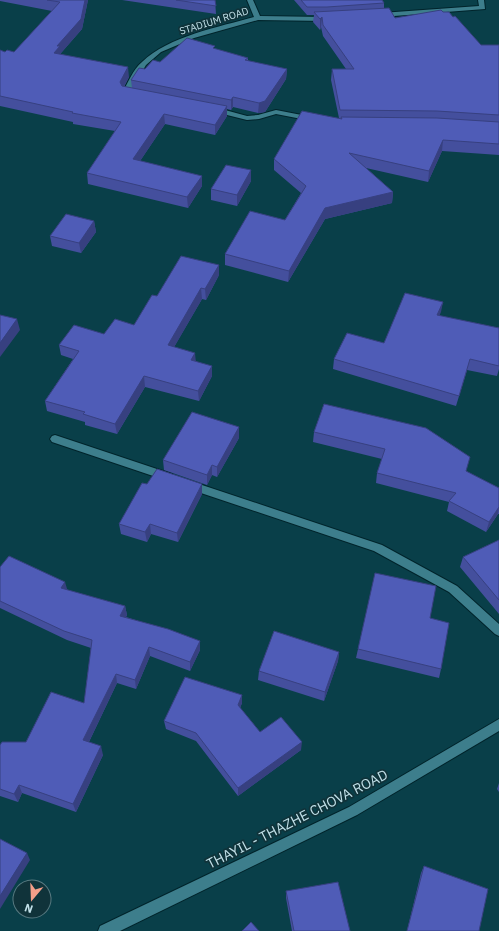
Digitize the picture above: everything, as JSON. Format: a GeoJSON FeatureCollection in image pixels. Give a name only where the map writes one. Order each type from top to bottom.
{"type":"FeatureCollection","features":[{"type":"Feature","properties":{"kind":"street"},"geometry":{"type":"LineString","coordinates":[[250,0],[258,18]]}},
{"type":"Feature","properties":{"kind":"street"},"geometry":{"type":"LineString","coordinates":[[374,16],[483,8],[481,0]]}},
{"type":"Feature","properties":{"kind":"street","name":"STADIUM ROAD"},"geometry":{"type":"LineString","coordinates":[[140,96],[126,93],[143,64],[159,51],[192,37],[258,18],[335,19]]}},
{"type":"Feature","properties":{"kind":"street"},"geometry":{"type":"LineString","coordinates":[[205,108],[247,118],[259,117],[276,112],[322,121]]}},
{"type":"Feature","properties":{"kind":"street"},"geometry":{"type":"LineString","coordinates":[[55,439],[378,548],[453,589],[499,631]]}},
{"type":"Feature","properties":{"kind":"street","name":"THAYIL - THAZHE CHOVA ROAD"},"geometry":{"type":"LineString","coordinates":[[105,931],[353,810],[499,726]]}},
{"type":"Feature","properties":{"kind":"building"},"geometry":{"type":"Polygon","coordinates":[[[47,0],[85,0],[81,19],[57,46],[60,46],[54,53],[128,67],[120,82],[122,86],[227,106],[215,125],[164,114],[133,159],[202,176],[187,197],[87,173],[121,122],[72,113],[73,112],[0,96],[0,50],[5,52],[7,50],[14,52],[60,2],[47,0]]]}},
{"type":"Feature","properties":{"kind":"building"},"geometry":{"type":"Polygon","coordinates":[[[176,0],[215,0],[216,6],[176,0]]]}},
{"type":"Feature","properties":{"kind":"building"},"geometry":{"type":"Polygon","coordinates":[[[301,0],[382,0],[384,3],[307,7],[301,0]]]}},
{"type":"Feature","properties":{"kind":"building"},"geometry":{"type":"Polygon","coordinates":[[[389,8],[395,18],[441,10],[443,12],[449,12],[453,17],[455,16],[481,45],[499,45],[499,115],[437,111],[340,110],[332,69],[354,69],[323,25],[322,17],[320,19],[314,12],[389,8]]]}},
{"type":"Feature","properties":{"kind":"building"},"geometry":{"type":"Polygon","coordinates":[[[187,38],[215,46],[213,48],[248,58],[245,60],[287,69],[265,101],[259,103],[233,97],[231,100],[131,80],[139,68],[145,69],[153,60],[160,62],[187,38]]]}},
{"type":"Feature","properties":{"kind":"building"},"geometry":{"type":"Polygon","coordinates":[[[302,111],[342,119],[341,117],[437,118],[499,122],[499,144],[443,140],[429,171],[349,153],[393,192],[325,208],[289,271],[225,254],[250,211],[285,220],[306,186],[274,159],[302,111]]]}},
{"type":"Feature","properties":{"kind":"building"},"geometry":{"type":"Polygon","coordinates":[[[226,165],[251,170],[237,195],[211,189],[226,165]]]}},
{"type":"Feature","properties":{"kind":"building"},"geometry":{"type":"Polygon","coordinates":[[[66,214],[94,221],[79,243],[50,236],[66,214]]]}},
{"type":"Feature","properties":{"kind":"building"},"geometry":{"type":"Polygon","coordinates":[[[181,256],[219,265],[205,289],[201,288],[168,345],[195,353],[191,360],[212,366],[198,391],[144,376],[115,424],[83,414],[85,412],[45,401],[79,351],[59,345],[74,325],[104,334],[115,319],[134,325],[152,295],[157,296],[181,256]]]}},
{"type":"Feature","properties":{"kind":"building"},"geometry":{"type":"Polygon","coordinates":[[[405,293],[443,302],[437,315],[499,328],[499,366],[470,359],[459,396],[334,359],[347,333],[384,343],[405,293]]]}},
{"type":"Feature","properties":{"kind":"building"},"geometry":{"type":"Polygon","coordinates":[[[0,315],[17,319],[0,343],[0,315]]]}},
{"type":"Feature","properties":{"kind":"building"},"geometry":{"type":"Polygon","coordinates":[[[324,404],[426,428],[470,457],[466,471],[499,488],[499,507],[489,522],[449,501],[456,493],[377,473],[385,449],[314,432],[324,404]]]}},
{"type":"Feature","properties":{"kind":"building"},"geometry":{"type":"Polygon","coordinates":[[[192,412],[239,427],[217,467],[212,465],[207,475],[163,460],[192,412]]]}},
{"type":"Feature","properties":{"kind":"building"},"geometry":{"type":"Polygon","coordinates":[[[157,469],[202,484],[177,533],[150,524],[145,532],[119,524],[142,483],[147,484],[157,469]]]}},
{"type":"Feature","properties":{"kind":"building"},"geometry":{"type":"Polygon","coordinates":[[[499,540],[499,600],[463,557],[499,540]]]}},
{"type":"Feature","properties":{"kind":"building"},"geometry":{"type":"Polygon","coordinates":[[[9,556],[65,582],[61,588],[125,606],[120,616],[168,629],[200,641],[190,662],[149,647],[135,680],[116,674],[83,740],[101,746],[73,804],[19,785],[14,794],[0,789],[0,745],[2,742],[26,742],[51,692],[84,703],[92,640],[64,631],[0,601],[0,567],[9,556]]]}},
{"type":"Feature","properties":{"kind":"building"},"geometry":{"type":"Polygon","coordinates":[[[375,573],[436,586],[430,618],[449,623],[441,669],[358,649],[375,573]]]}},
{"type":"Feature","properties":{"kind":"building"},"geometry":{"type":"Polygon","coordinates":[[[274,631],[339,652],[325,692],[259,671],[274,631]]]}},
{"type":"Feature","properties":{"kind":"building"},"geometry":{"type":"Polygon","coordinates":[[[185,677],[242,695],[238,705],[260,732],[281,717],[302,742],[238,788],[196,733],[164,721],[185,677]]]}},
{"type":"Feature","properties":{"kind":"building"},"geometry":{"type":"Polygon","coordinates":[[[0,839],[27,853],[0,896],[0,839]]]}},
{"type":"Feature","properties":{"kind":"building"},"geometry":{"type":"Polygon","coordinates":[[[424,866],[488,889],[479,931],[407,931],[424,866]]]}},
{"type":"Feature","properties":{"kind":"building"},"geometry":{"type":"Polygon","coordinates":[[[338,882],[350,931],[294,931],[286,891],[338,882]]]}},
{"type":"Feature","properties":{"kind":"building"},"geometry":{"type":"Polygon","coordinates":[[[251,922],[259,931],[242,931],[251,922]]]}}]}
